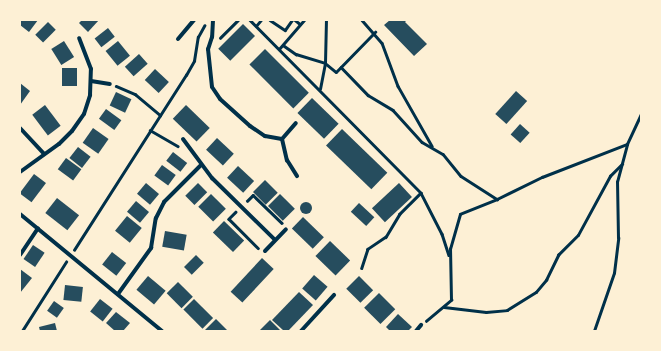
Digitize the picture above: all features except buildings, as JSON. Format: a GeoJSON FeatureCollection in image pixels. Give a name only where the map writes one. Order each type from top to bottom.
{"type":"FeatureCollection","features":[{"type":"Feature","properties":{"kind":"street"},"geometry":{"type":"LineString","coordinates":[[178,38],[194,20]]}},
{"type":"Feature","properties":{"kind":"street"},"geometry":{"type":"LineString","coordinates":[[213,20],[212,37],[208,49],[212,87],[220,99],[265,136],[282,139]]}},
{"type":"Feature","properties":{"kind":"street"},"geometry":{"type":"LineString","coordinates":[[20,172],[72,132],[84,114],[92,81],[91,69],[79,38]]}},
{"type":"Feature","properties":{"kind":"street"},"geometry":{"type":"LineString","coordinates":[[92,81],[110,84]]}},
{"type":"Feature","properties":{"kind":"street"},"geometry":{"type":"LineString","coordinates":[[282,139],[296,123]]}},
{"type":"Feature","properties":{"kind":"street"},"geometry":{"type":"LineString","coordinates":[[20,128],[44,154]]}},
{"type":"Feature","properties":{"kind":"street"},"geometry":{"type":"LineString","coordinates":[[183,139],[201,165],[275,240]]}},
{"type":"Feature","properties":{"kind":"street"},"geometry":{"type":"LineString","coordinates":[[282,139],[287,160],[297,176]]}},
{"type":"Feature","properties":{"kind":"street"},"geometry":{"type":"LineString","coordinates":[[118,294],[151,248],[156,218],[164,202],[201,165]]}},
{"type":"Feature","properties":{"kind":"street"},"geometry":{"type":"LineString","coordinates":[[20,214],[71,254],[162,331]]}},
{"type":"Feature","properties":{"kind":"street"},"geometry":{"type":"LineString","coordinates":[[20,255],[38,228]]}},
{"type":"Feature","properties":{"kind":"street"},"geometry":{"type":"LineString","coordinates":[[265,251],[286,229]]}},
{"type":"Feature","properties":{"kind":"street"},"geometry":{"type":"LineString","coordinates":[[300,331],[334,295]]}},
{"type":"Feature","properties":{"kind":"street"},"geometry":{"type":"LineString","coordinates":[[416,331],[421,325]]}},
{"type":"Feature","properties":{"kind":"path"},"geometry":{"type":"LineString","coordinates":[[21,331],[194,61],[200,32],[208,20]]}},
{"type":"Feature","properties":{"kind":"path"},"geometry":{"type":"LineString","coordinates":[[250,20],[421,193],[442,234],[449,258],[452,300],[444,308],[432,315],[421,325]]}},
{"type":"Feature","properties":{"kind":"path"},"geometry":{"type":"LineString","coordinates":[[256,26],[261,20]]}},
{"type":"Feature","properties":{"kind":"path"},"geometry":{"type":"LineString","coordinates":[[270,20],[285,30],[294,20],[300,24]]}},
{"type":"Feature","properties":{"kind":"path"},"geometry":{"type":"LineString","coordinates":[[279,49],[304,20]]}},
{"type":"Feature","properties":{"kind":"path"},"geometry":{"type":"LineString","coordinates":[[320,90],[325,63],[326,20]]}},
{"type":"Feature","properties":{"kind":"path"},"geometry":{"type":"LineString","coordinates":[[362,20],[375,32],[389,57],[398,86],[432,146]]}},
{"type":"Feature","properties":{"kind":"path"},"geometry":{"type":"LineString","coordinates":[[208,49],[236,21]]}},
{"type":"Feature","properties":{"kind":"path"},"geometry":{"type":"LineString","coordinates":[[283,45],[296,54],[325,63],[336,72],[375,32]]}},
{"type":"Feature","properties":{"kind":"path"},"geometry":{"type":"LineString","coordinates":[[341,67],[368,95],[393,110],[422,142],[432,146],[453,164],[461,176],[497,199]]}},
{"type":"Feature","properties":{"kind":"path"},"geometry":{"type":"LineString","coordinates":[[110,84],[135,94],[160,116]]}},
{"type":"Feature","properties":{"kind":"path"},"geometry":{"type":"LineString","coordinates":[[594,331],[614,273],[618,238],[617,182],[627,144],[641,114]]}},
{"type":"Feature","properties":{"kind":"path"},"geometry":{"type":"LineString","coordinates":[[150,130],[177,146]]}},
{"type":"Feature","properties":{"kind":"path"},"geometry":{"type":"LineString","coordinates":[[449,258],[460,214],[497,199],[542,177],[627,144]]}},
{"type":"Feature","properties":{"kind":"path"},"geometry":{"type":"LineString","coordinates":[[444,308],[486,312],[507,310],[536,292],[546,280],[558,255],[578,235],[610,176],[622,164]]}},
{"type":"Feature","properties":{"kind":"path"},"geometry":{"type":"LineString","coordinates":[[362,268],[368,249],[386,237],[400,214],[421,193]]}}]}
